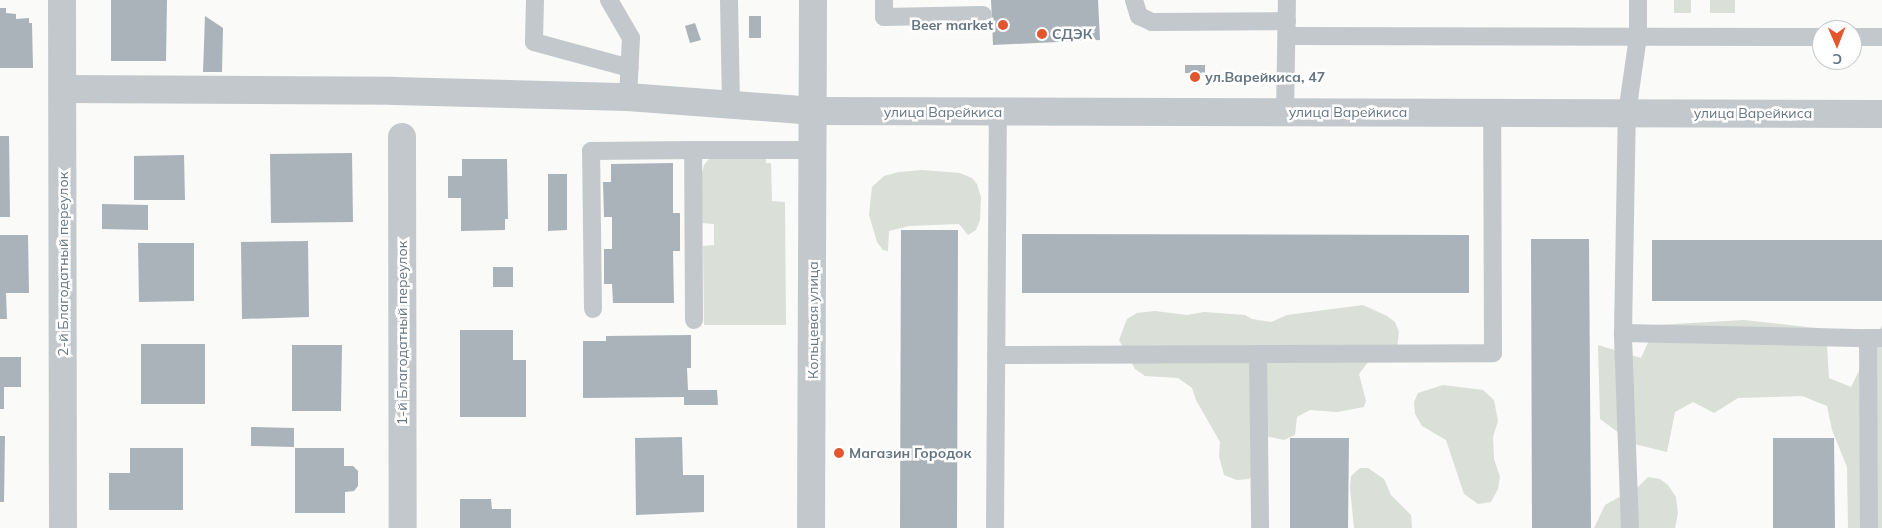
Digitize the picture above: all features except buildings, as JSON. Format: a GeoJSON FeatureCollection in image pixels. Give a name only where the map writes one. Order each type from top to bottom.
{"type":"FeatureCollection","features":[{"type":"Feature","properties":{"kind":"street","name":"2-й Благодатный переулок"},"geometry":{"type":"LineString","coordinates":[[62,0],[63,528]]}},
{"type":"Feature","properties":{"kind":"street","name":"Кольцевая улица"},"geometry":{"type":"LineString","coordinates":[[811,528],[814,0]]}},
{"type":"Feature","properties":{"kind":"street","name":"улица Варейкиса"},"geometry":{"type":"LineString","coordinates":[[63,89],[394,91],[628,97],[814,111],[1882,114]]}},
{"type":"Feature","properties":{"kind":"street","name":"1-й Благодатный переулок"},"geometry":{"type":"LineString","coordinates":[[402,138],[403,528]]}},
{"type":"Feature","properties":{"kind":"lane"},"geometry":{"type":"LineString","coordinates":[[535,0],[534,42],[630,68]]}},
{"type":"Feature","properties":{"kind":"lane"},"geometry":{"type":"LineString","coordinates":[[609,0],[631,38],[628,97]]}},
{"type":"Feature","properties":{"kind":"lane"},"geometry":{"type":"LineString","coordinates":[[729,0],[731,106]]}},
{"type":"Feature","properties":{"kind":"lane"},"geometry":{"type":"LineString","coordinates":[[884,0],[884,16],[983,15]]}},
{"type":"Feature","properties":{"kind":"lane"},"geometry":{"type":"LineString","coordinates":[[1134,0],[1139,16],[1152,22],[1287,28],[1638,37],[1812,37]]}},
{"type":"Feature","properties":{"kind":"lane"},"geometry":{"type":"LineString","coordinates":[[1285,112],[1287,0]]}},
{"type":"Feature","properties":{"kind":"lane"},"geometry":{"type":"LineString","coordinates":[[1630,528],[1624,333],[1627,113],[1638,37],[1638,0]]}},
{"type":"Feature","properties":{"kind":"lane"},"geometry":{"type":"LineString","coordinates":[[1862,37],[1882,37]]}},
{"type":"Feature","properties":{"kind":"lane"},"geometry":{"type":"LineString","coordinates":[[995,528],[998,112]]}},
{"type":"Feature","properties":{"kind":"lane"},"geometry":{"type":"LineString","coordinates":[[996,355],[1494,353],[1492,112]]}},
{"type":"Feature","properties":{"kind":"lane"},"geometry":{"type":"LineString","coordinates":[[693,150],[694,320]]}},
{"type":"Feature","properties":{"kind":"lane"},"geometry":{"type":"LineString","coordinates":[[593,309],[591,151],[814,150]]}},
{"type":"Feature","properties":{"kind":"lane"},"geometry":{"type":"LineString","coordinates":[[1624,333],[1875,338],[1869,528]]}},
{"type":"Feature","properties":{"kind":"lane"},"geometry":{"type":"LineString","coordinates":[[1258,354],[1260,528]]}},
{"type":"Feature","properties":{"kind":"shaded area"},"geometry":{"type":"Polygon","coordinates":[[[1674,0],[1691,0],[1691,13],[1674,13],[1674,0]]]}},
{"type":"Feature","properties":{"kind":"shaded area"},"geometry":{"type":"Polygon","coordinates":[[[1710,0],[1735,0],[1735,13],[1710,13],[1710,0]]]}},
{"type":"Feature","properties":{"kind":"shaded area"},"geometry":{"type":"Polygon","coordinates":[[[713,154],[766,154],[766,163],[771,163],[772,201],[785,202],[786,325],[704,325],[703,246],[714,245],[714,224],[702,223],[702,173],[704,165],[713,154]]]}},
{"type":"Feature","properties":{"kind":"shaded area"},"geometry":{"type":"Polygon","coordinates":[[[922,170],[960,173],[972,178],[977,184],[981,197],[980,220],[976,230],[968,235],[959,224],[909,226],[889,231],[888,251],[883,250],[877,242],[869,215],[872,187],[884,176],[899,172],[922,170]]]}},
{"type":"Feature","properties":{"kind":"shaded area"},"geometry":{"type":"Polygon","coordinates":[[[1363,305],[1387,316],[1395,322],[1399,332],[1396,357],[1369,361],[1359,374],[1366,401],[1364,407],[1337,412],[1310,410],[1297,417],[1295,435],[1284,440],[1255,434],[1252,437],[1250,448],[1253,473],[1249,479],[1237,480],[1224,475],[1219,456],[1220,442],[1196,400],[1192,388],[1178,378],[1145,376],[1135,369],[1119,340],[1127,319],[1137,313],[1155,311],[1187,315],[1204,312],[1245,315],[1252,319],[1271,322],[1287,315],[1363,305]]]}},
{"type":"Feature","properties":{"kind":"shaded area"},"geometry":{"type":"Polygon","coordinates":[[[1744,320],[1826,329],[1829,378],[1851,387],[1882,325],[1882,528],[1848,528],[1847,467],[1832,430],[1827,406],[1802,396],[1738,398],[1714,413],[1693,402],[1675,412],[1667,452],[1634,444],[1600,419],[1598,345],[1641,358],[1656,325],[1744,320]]]}},
{"type":"Feature","properties":{"kind":"shaded area"},"geometry":{"type":"Polygon","coordinates":[[[1443,385],[1483,390],[1494,400],[1498,421],[1493,437],[1494,459],[1500,477],[1498,489],[1491,502],[1478,504],[1464,494],[1446,440],[1422,426],[1415,414],[1414,402],[1418,393],[1443,385]]]}},
{"type":"Feature","properties":{"kind":"shaded area"},"geometry":{"type":"Polygon","coordinates":[[[1360,468],[1368,468],[1384,479],[1391,495],[1411,515],[1412,528],[1354,528],[1350,488],[1351,476],[1360,468]]]}},
{"type":"Feature","properties":{"kind":"shaded area"},"geometry":{"type":"Polygon","coordinates":[[[1648,477],[1660,479],[1668,485],[1676,497],[1678,513],[1675,528],[1594,528],[1605,505],[1639,486],[1648,477]]]}},
{"type":"Feature","properties":{"kind":"place","name":"Beer market"},"geometry":{"type":"Point","coordinates":[1003,25]}},
{"type":"Feature","properties":{"kind":"place","name":"СДЭК"},"geometry":{"type":"Point","coordinates":[1042,34]}},
{"type":"Feature","properties":{"kind":"place","name":"ул.Варейкиса, 47"},"geometry":{"type":"Point","coordinates":[1195,77]}},
{"type":"Feature","properties":{"kind":"place","name":"Магазин Городок"},"geometry":{"type":"Point","coordinates":[839,453]}}]}
